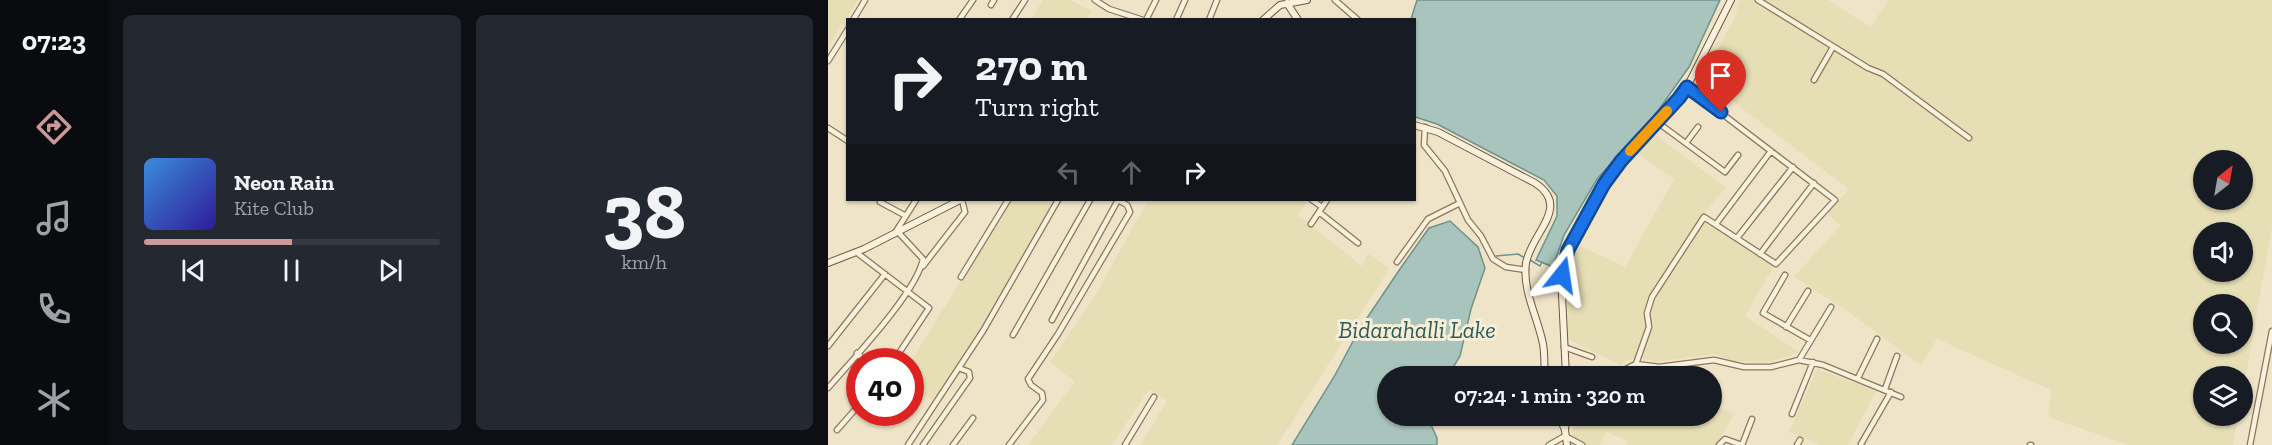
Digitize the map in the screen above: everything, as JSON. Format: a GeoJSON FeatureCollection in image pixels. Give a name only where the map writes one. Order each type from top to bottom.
{"type":"FeatureCollection","features":[{"type":"Feature","properties":{"kind":"street"},"geometry":{"type":"LineString","coordinates":[[854,18],[865,0]]}},
{"type":"Feature","properties":{"kind":"street"},"geometry":{"type":"LineString","coordinates":[[960,18],[973,0]]}},
{"type":"Feature","properties":{"kind":"street"},"geometry":{"type":"LineString","coordinates":[[1013,18],[1025,0]]}},
{"type":"Feature","properties":{"kind":"street"},"geometry":{"type":"LineString","coordinates":[[1095,0],[1109,9],[1138,18]]}},
{"type":"Feature","properties":{"kind":"street"},"geometry":{"type":"LineString","coordinates":[[1145,18],[1156,0]]}},
{"type":"Feature","properties":{"kind":"street"},"geometry":{"type":"LineString","coordinates":[[1177,18],[1185,0]]}},
{"type":"Feature","properties":{"kind":"street"},"geometry":{"type":"LineString","coordinates":[[1210,18],[1217,0]]}},
{"type":"Feature","properties":{"kind":"street"},"geometry":{"type":"LineString","coordinates":[[1265,18],[1277,7],[1307,0]]}},
{"type":"Feature","properties":{"kind":"street"},"geometry":{"type":"LineString","coordinates":[[1335,0],[1356,18]]}},
{"type":"Feature","properties":{"kind":"street"},"geometry":{"type":"LineString","coordinates":[[1565,366],[1562,275],[1568,250],[1621,161],[1687,87],[1731,0]]}},
{"type":"Feature","properties":{"kind":"street"},"geometry":{"type":"LineString","coordinates":[[1758,0],[1868,69],[1883,74],[1969,138]]}},
{"type":"Feature","properties":{"kind":"street"},"geometry":{"type":"LineString","coordinates":[[1287,3],[1297,18]]}},
{"type":"Feature","properties":{"kind":"street"},"geometry":{"type":"LineString","coordinates":[[828,61],[846,32]]}},
{"type":"Feature","properties":{"kind":"street"},"geometry":{"type":"LineString","coordinates":[[1814,80],[1833,47]]}},
{"type":"Feature","properties":{"kind":"street"},"geometry":{"type":"LineString","coordinates":[[1635,364],[1649,327],[1647,314],[1655,291],[1703,219],[1706,218],[1716,224],[1776,264],[1835,200],[1687,87]]}},
{"type":"Feature","properties":{"kind":"street"},"geometry":{"type":"LineString","coordinates":[[1658,122],[1725,172],[1738,154]]}},
{"type":"Feature","properties":{"kind":"street"},"geometry":{"type":"LineString","coordinates":[[1416,126],[1535,183],[1549,194],[1552,201],[1551,209],[1530,249],[1526,270],[1529,292],[1543,344],[1544,366]]}},
{"type":"Feature","properties":{"kind":"street"},"geometry":{"type":"LineString","coordinates":[[1686,143],[1698,127]]}},
{"type":"Feature","properties":{"kind":"street"},"geometry":{"type":"LineString","coordinates":[[828,128],[846,140]]}},
{"type":"Feature","properties":{"kind":"street"},"geometry":{"type":"LineString","coordinates":[[1425,128],[1424,145],[1445,171],[1468,220],[1493,259],[1506,267],[1526,270]]}},
{"type":"Feature","properties":{"kind":"street"},"geometry":{"type":"LineString","coordinates":[[1716,224],[1771,150]]}},
{"type":"Feature","properties":{"kind":"street"},"geometry":{"type":"LineString","coordinates":[[1737,238],[1793,167]]}},
{"type":"Feature","properties":{"kind":"street"},"geometry":{"type":"LineString","coordinates":[[1760,254],[1814,183]]}},
{"type":"Feature","properties":{"kind":"street"},"geometry":{"type":"LineString","coordinates":[[896,233],[915,201]]}},
{"type":"Feature","properties":{"kind":"street"},"geometry":{"type":"LineString","coordinates":[[828,263],[856,252],[959,201]]}},
{"type":"Feature","properties":{"kind":"street"},"geometry":{"type":"LineString","coordinates":[[861,348],[908,292],[922,268],[965,212],[961,201]]}},
{"type":"Feature","properties":{"kind":"street"},"geometry":{"type":"LineString","coordinates":[[961,277],[1007,201]]}},
{"type":"Feature","properties":{"kind":"street"},"geometry":{"type":"LineString","coordinates":[[908,445],[985,328],[1057,201]]}},
{"type":"Feature","properties":{"kind":"street"},"geometry":{"type":"LineString","coordinates":[[1013,335],[1089,201]]}},
{"type":"Feature","properties":{"kind":"street"},"geometry":{"type":"LineString","coordinates":[[1052,320],[1117,201]]}},
{"type":"Feature","properties":{"kind":"street"},"geometry":{"type":"LineString","coordinates":[[1009,445],[1043,400],[1042,393],[1030,385],[1028,379],[1058,334],[1130,212],[1127,205],[1120,201]]}},
{"type":"Feature","properties":{"kind":"street"},"geometry":{"type":"LineString","coordinates":[[1312,201],[1358,243]]}},
{"type":"Feature","properties":{"kind":"street"},"geometry":{"type":"LineString","coordinates":[[1311,224],[1326,201]]}},
{"type":"Feature","properties":{"kind":"street"},"geometry":{"type":"LineString","coordinates":[[880,202],[906,216]]}},
{"type":"Feature","properties":{"kind":"street"},"geometry":{"type":"LineString","coordinates":[[1397,262],[1428,219],[1460,203]]}},
{"type":"Feature","properties":{"kind":"street"},"geometry":{"type":"LineString","coordinates":[[896,233],[923,259],[922,268]]}},
{"type":"Feature","properties":{"kind":"street"},"geometry":{"type":"LineString","coordinates":[[856,252],[929,308],[902,348]]}},
{"type":"Feature","properties":{"kind":"street"},"geometry":{"type":"LineString","coordinates":[[828,346],[885,274]]}},
{"type":"Feature","properties":{"kind":"street"},"geometry":{"type":"LineString","coordinates":[[1785,275],[1763,313],[1810,340]]}},
{"type":"Feature","properties":{"kind":"street"},"geometry":{"type":"LineString","coordinates":[[1786,327],[1808,291]]}},
{"type":"Feature","properties":{"kind":"street"},"geometry":{"type":"LineString","coordinates":[[1799,360],[1831,307]]}},
{"type":"Feature","properties":{"kind":"street"},"geometry":{"type":"LineString","coordinates":[[2250,445],[2272,331]]}},
{"type":"Feature","properties":{"kind":"street"},"geometry":{"type":"LineString","coordinates":[[1858,378],[1876,339]]}},
{"type":"Feature","properties":{"kind":"street"},"geometry":{"type":"LineString","coordinates":[[1564,346],[1592,357]]}},
{"type":"Feature","properties":{"kind":"street"},"geometry":{"type":"LineString","coordinates":[[1885,389],[1897,356]]}},
{"type":"Feature","properties":{"kind":"street"},"geometry":{"type":"LineString","coordinates":[[1631,366],[1635,364],[1659,367],[1714,360],[1744,367],[1771,367],[1799,360],[1813,362],[1858,378],[1901,397]]}},
{"type":"Feature","properties":{"kind":"street"},"geometry":{"type":"LineString","coordinates":[[1792,414],[1813,362]]}},
{"type":"Feature","properties":{"kind":"street"},"geometry":{"type":"LineString","coordinates":[[828,388],[846,366]]}},
{"type":"Feature","properties":{"kind":"street"},"geometry":{"type":"LineString","coordinates":[[923,445],[970,378],[969,372],[959,368]]}},
{"type":"Feature","properties":{"kind":"street"},"geometry":{"type":"LineString","coordinates":[[1862,444],[1891,392]]}},
{"type":"Feature","properties":{"kind":"street"},"geometry":{"type":"LineString","coordinates":[[1125,445],[1154,397]]}},
{"type":"Feature","properties":{"kind":"street"},"geometry":{"type":"LineString","coordinates":[[953,445],[973,418]]}},
{"type":"Feature","properties":{"kind":"street"},"geometry":{"type":"LineString","coordinates":[[1719,445],[1725,439],[1742,445],[1752,419]]}},
{"type":"Feature","properties":{"kind":"street"},"geometry":{"type":"LineString","coordinates":[[837,430],[846,420]]}},
{"type":"Feature","properties":{"kind":"street"},"geometry":{"type":"LineString","coordinates":[[1563,426],[1567,445]]}},
{"type":"Feature","properties":{"kind":"street"},"geometry":{"type":"LineString","coordinates":[[1549,445],[1565,433],[1566,426]]}},
{"type":"Feature","properties":{"kind":"street"},"geometry":{"type":"LineString","coordinates":[[1565,433],[1582,445]]}},
{"type":"Feature","properties":{"kind":"shaded area"},"geometry":{"type":"Polygon","coordinates":[[[828,0],[858,0],[846,18],[828,47],[828,0]]]}},
{"type":"Feature","properties":{"kind":"shaded area"},"geometry":{"type":"Polygon","coordinates":[[[1043,0],[1070,0],[1092,11],[1088,18],[1032,18],[1043,0]]]}},
{"type":"Feature","properties":{"kind":"shaded area"},"geometry":{"type":"Polygon","coordinates":[[[1740,0],[1828,0],[1870,27],[1889,0],[2272,0],[2272,226],[2253,335],[2253,294],[2193,294],[2193,354],[2250,354],[2248,366],[2193,366],[2193,426],[2236,426],[2233,445],[2129,445],[2048,417],[2051,390],[1937,339],[1921,365],[1847,311],[1794,277],[1841,225],[1827,214],[1849,189],[1702,78],[1735,17],[1740,0]]]}},
{"type":"Feature","properties":{"kind":"shaded area"},"geometry":{"type":"Polygon","coordinates":[[[1654,134],[1726,188],[1700,216],[1774,266],[1745,316],[1799,352],[1770,362],[1734,361],[1714,354],[1655,362],[1643,358],[1628,360],[1620,365],[1568,339],[1567,270],[1576,244],[1625,267],[1674,179],[1636,152],[1654,134]]]}},
{"type":"Feature","properties":{"kind":"shaded area"},"geometry":{"type":"Polygon","coordinates":[[[1010,201],[1055,201],[981,332],[934,401],[924,394],[924,348],[919,348],[1010,201]]]}},
{"type":"Feature","properties":{"kind":"shaded area"},"geometry":{"type":"Polygon","coordinates":[[[1147,201],[1304,201],[1298,215],[1362,266],[1368,253],[1389,269],[1277,445],[1140,445],[1167,401],[1149,389],[1112,445],[1028,445],[1075,382],[1050,362],[1095,296],[1147,201]]]}},
{"type":"Feature","properties":{"kind":"shaded area"},"geometry":{"type":"Polygon","coordinates":[[[1817,369],[1876,391],[1848,445],[1820,445],[1789,432],[1817,369]]]}},
{"type":"Feature","properties":{"kind":"shaded area"},"geometry":{"type":"Polygon","coordinates":[[[1722,409],[1735,414],[1715,445],[1627,445],[1628,441],[1606,432],[1600,445],[1588,445],[1571,437],[1574,426],[1722,426],[1722,409]]]}},
{"type":"Feature","properties":{"kind":"water"},"geometry":{"type":"Polygon","coordinates":[[[1417,0],[1720,0],[1689,67],[1655,115],[1597,179],[1564,235],[1553,267],[1536,260],[1557,216],[1557,196],[1544,180],[1437,124],[1416,117],[1416,18],[1411,18],[1417,0]]]}},
{"type":"Feature","properties":{"kind":"water","name":"Bidarahalli Lake"},"geometry":{"type":"Polygon","coordinates":[[[1450,221],[1478,247],[1485,268],[1471,309],[1460,356],[1454,366],[1377,366],[1377,426],[1432,426],[1437,438],[1437,445],[1292,445],[1334,377],[1359,330],[1429,228],[1450,221]]]}},
{"type":"Feature","properties":{"kind":"waterway"},"geometry":{"type":"LineString","coordinates":[[1496,256],[1518,254],[1525,258]]}},
{"type":"Feature","properties":{"kind":"waterway"},"geometry":{"type":"LineString","coordinates":[[1530,260],[1540,266],[1542,262]]}},
{"type":"Feature","properties":{"kind":"slow traffic"},"geometry":{"type":"LineString","coordinates":[[1630,151],[1667,111]]}},
{"type":"Feature","properties":{"kind":"route"},"geometry":{"type":"LineString","coordinates":[[1562,275],[1568,250],[1604,184],[1621,161],[1687,87],[1721,112]]}}]}
